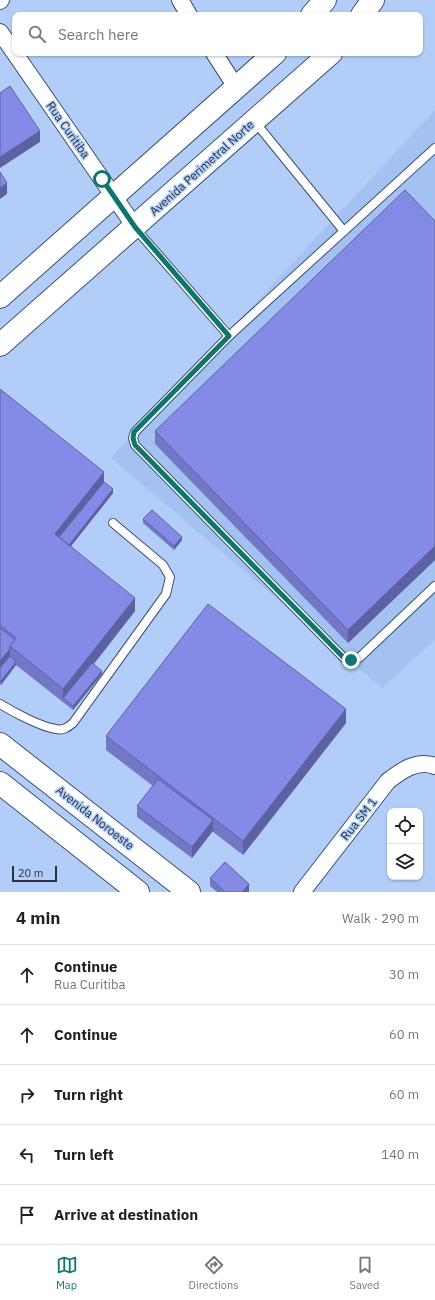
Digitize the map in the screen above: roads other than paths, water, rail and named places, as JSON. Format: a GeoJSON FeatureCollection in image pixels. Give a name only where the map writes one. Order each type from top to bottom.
{"type":"FeatureCollection","features":[{"type":"Feature","properties":{"kind":"main road"},"geometry":{"type":"LineString","coordinates":[[315,12],[325,0]]}},
{"type":"Feature","properties":{"kind":"main road"},"geometry":{"type":"LineString","coordinates":[[364,12],[373,0]]}},
{"type":"Feature","properties":{"kind":"main road"},"geometry":{"type":"LineString","coordinates":[[0,297],[272,56]]}},
{"type":"Feature","properties":{"kind":"main road","name":"Avenida Perimetral Norte"},"geometry":{"type":"LineString","coordinates":[[0,345],[327,56]]}},
{"type":"Feature","properties":{"kind":"main road","name":"Avenida Noroeste"},"geometry":{"type":"LineString","coordinates":[[0,744],[189,892]]}},
{"type":"Feature","properties":{"kind":"main road"},"geometry":{"type":"LineString","coordinates":[[0,783],[138,892]]}},
{"type":"Feature","properties":{"kind":"street"},"geometry":{"type":"LineString","coordinates":[[180,0],[187,12]]}},
{"type":"Feature","properties":{"kind":"street","name":"Rua Curitiba"},"geometry":{"type":"LineString","coordinates":[[0,32],[12,49]]}},
{"type":"Feature","properties":{"kind":"street","name":"Rua Curitiba"},"geometry":{"type":"LineString","coordinates":[[17,56],[135,227]]}},
{"type":"Feature","properties":{"kind":"street"},"geometry":{"type":"LineString","coordinates":[[216,56],[236,87]]}},
{"type":"Feature","properties":{"kind":"street","name":"Rua SM 1"},"geometry":{"type":"LineString","coordinates":[[302,892],[388,781],[406,768],[431,764]]}},
{"type":"Feature","properties":{"kind":"lane"},"geometry":{"type":"LineString","coordinates":[[254,121],[343,230]]}},
{"type":"Feature","properties":{"kind":"lane"},"geometry":{"type":"LineString","coordinates":[[435,148],[343,230],[229,336],[134,432],[133,438],[135,445],[344,658],[351,660],[359,658],[435,586]]}},
{"type":"Feature","properties":{"kind":"lane"},"geometry":{"type":"LineString","coordinates":[[135,227],[229,336]]}},
{"type":"Feature","properties":{"kind":"lane"},"geometry":{"type":"LineString","coordinates":[[0,704],[12,712],[56,729],[66,729],[73,723],[166,594],[170,577],[163,565],[113,523]]}}]}
